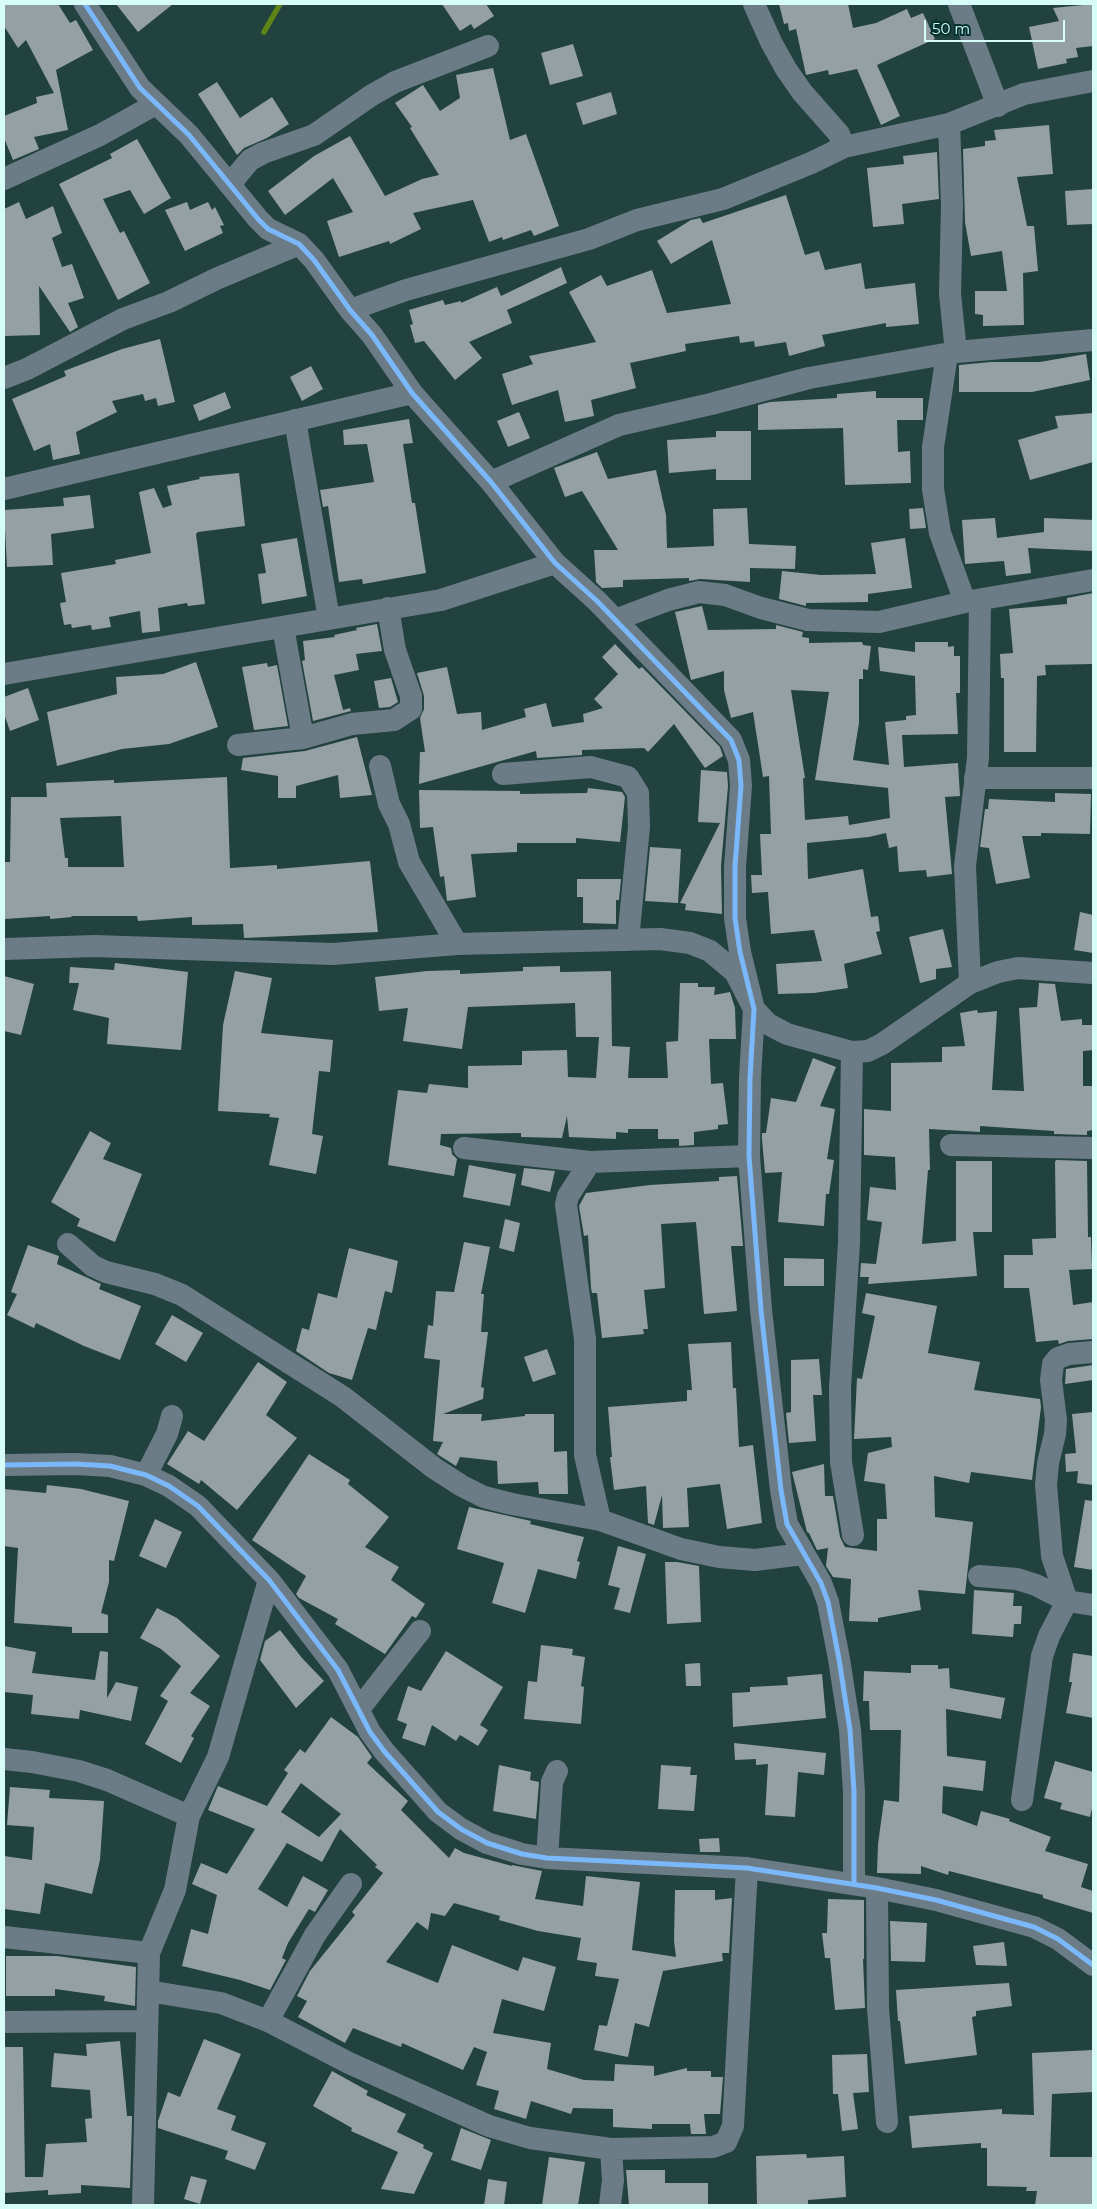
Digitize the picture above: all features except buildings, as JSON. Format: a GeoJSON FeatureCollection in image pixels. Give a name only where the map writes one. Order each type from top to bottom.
{"type":"FeatureCollection","features":[{"type":"Feature","properties":{"kind":"street"},"geometry":{"type":"LineString","coordinates":[[85,4],[140,88],[189,135],[268,229],[299,244],[314,260],[350,310],[372,335],[412,393],[491,482],[555,563],[615,620],[731,740],[739,760],[741,786],[735,867],[735,918],[740,952],[754,1009],[750,1078],[749,1156],[760,1310],[781,1490],[787,1524],[821,1583],[828,1602],[842,1676],[850,1730],[854,1792],[854,1884]]}},
{"type":"Feature","properties":{"kind":"street"},"geometry":{"type":"LineString","coordinates":[[754,4],[771,42],[786,69],[802,92],[838,134],[844,147]]}},
{"type":"Feature","properties":{"kind":"street"},"geometry":{"type":"LineString","coordinates":[[959,4],[998,106]]}},
{"type":"Feature","properties":{"kind":"street"},"geometry":{"type":"LineString","coordinates":[[230,184],[250,160],[263,152],[314,135],[372,95],[395,82],[488,46]]}},
{"type":"Feature","properties":{"kind":"street"},"geometry":{"type":"LineString","coordinates":[[350,310],[406,290],[580,241],[637,220],[723,199],[812,163],[844,147],[949,124],[1024,94],[1054,87],[1093,82]]}},
{"type":"Feature","properties":{"kind":"street"},"geometry":{"type":"LineString","coordinates":[[4,179],[100,135],[156,104]]}},
{"type":"Feature","properties":{"kind":"street"},"geometry":{"type":"LineString","coordinates":[[949,124],[952,205],[950,294],[952,353],[933,447],[933,489],[940,533],[973,601],[978,733],[965,866],[970,983]]}},
{"type":"Feature","properties":{"kind":"street"},"geometry":{"type":"LineString","coordinates":[[4,378],[27,369],[123,319],[169,302],[216,279],[299,244]]}},
{"type":"Feature","properties":{"kind":"street"},"geometry":{"type":"LineString","coordinates":[[491,482],[601,432],[632,421],[711,404],[835,372],[876,367],[952,353],[1093,340]]}},
{"type":"Feature","properties":{"kind":"street"},"geometry":{"type":"LineString","coordinates":[[4,489],[412,393]]}},
{"type":"Feature","properties":{"kind":"street"},"geometry":{"type":"LineString","coordinates":[[295,420],[329,619]]}},
{"type":"Feature","properties":{"kind":"street"},"geometry":{"type":"LineString","coordinates":[[4,674],[388,608],[402,608],[441,600],[555,563]]}},
{"type":"Feature","properties":{"kind":"street"},"geometry":{"type":"LineString","coordinates":[[615,620],[668,600],[699,592],[725,595],[761,608],[808,620],[879,622],[973,601],[1093,580]]}},
{"type":"Feature","properties":{"kind":"street"},"geometry":{"type":"LineString","coordinates":[[238,745],[303,738],[352,724],[394,720],[411,709],[411,696],[395,650],[388,608]]}},
{"type":"Feature","properties":{"kind":"street"},"geometry":{"type":"LineString","coordinates":[[282,627],[303,738]]}},
{"type":"Feature","properties":{"kind":"street"},"geometry":{"type":"LineString","coordinates":[[380,766],[389,804],[399,824],[409,862],[457,944]]}},
{"type":"Feature","properties":{"kind":"street"},"geometry":{"type":"LineString","coordinates":[[503,774],[590,767],[628,777],[638,792],[638,828],[628,940]]}},
{"type":"Feature","properties":{"kind":"street"},"geometry":{"type":"LineString","coordinates":[[975,778],[1093,778]]}},
{"type":"Feature","properties":{"kind":"street"},"geometry":{"type":"LineString","coordinates":[[4,949],[95,946],[325,954],[457,944],[660,939],[690,942],[710,951],[735,972],[754,1009],[768,1024],[787,1034],[852,1052],[868,1051],[882,1044],[970,983],[998,972],[1018,968],[1093,973]]}},
{"type":"Feature","properties":{"kind":"street"},"geometry":{"type":"LineString","coordinates":[[852,1052],[850,1243],[840,1388],[840,1425],[841,1462],[853,1534]]}},
{"type":"Feature","properties":{"kind":"street"},"geometry":{"type":"LineString","coordinates":[[952,1145],[1093,1148]]}},
{"type":"Feature","properties":{"kind":"street"},"geometry":{"type":"LineString","coordinates":[[464,1148],[590,1162],[749,1156]]}},
{"type":"Feature","properties":{"kind":"street"},"geometry":{"type":"LineString","coordinates":[[590,1162],[568,1196],[566,1205],[585,1339],[585,1455],[600,1520]]}},
{"type":"Feature","properties":{"kind":"street"},"geometry":{"type":"LineString","coordinates":[[68,1244],[92,1266],[106,1272],[155,1284],[182,1295],[343,1397],[434,1468],[462,1486],[484,1497],[600,1520],[681,1549],[719,1557],[755,1560],[803,1554]]}},
{"type":"Feature","properties":{"kind":"street"},"geometry":{"type":"LineString","coordinates":[[1022,1800],[1042,1656],[1049,1636],[1067,1601],[1052,1556],[1046,1485],[1056,1420],[1051,1380],[1052,1364],[1058,1358],[1069,1354],[1093,1352]]}},
{"type":"Feature","properties":{"kind":"street"},"geometry":{"type":"LineString","coordinates":[[146,1475],[166,1434],[172,1416]]}},
{"type":"Feature","properties":{"kind":"street"},"geometry":{"type":"LineString","coordinates":[[4,1466],[76,1464],[110,1466],[146,1475],[169,1486],[198,1506],[269,1580],[338,1670],[370,1732],[384,1751],[438,1812],[461,1829],[487,1843],[522,1854],[547,1858],[747,1868],[877,1888],[936,1900],[1034,1927],[1058,1939],[1093,1965]]}},
{"type":"Feature","properties":{"kind":"street"},"geometry":{"type":"LineString","coordinates":[[979,1576],[1018,1579],[1036,1585],[1067,1601],[1093,1605]]}},
{"type":"Feature","properties":{"kind":"street"},"geometry":{"type":"LineString","coordinates":[[143,2205],[149,1953],[175,1890],[189,1816],[218,1757],[269,1580]]}},
{"type":"Feature","properties":{"kind":"street"},"geometry":{"type":"LineString","coordinates":[[359,1709],[420,1631]]}},
{"type":"Feature","properties":{"kind":"street"},"geometry":{"type":"LineString","coordinates":[[4,1759],[79,1771],[108,1780],[189,1816]]}},
{"type":"Feature","properties":{"kind":"street"},"geometry":{"type":"LineString","coordinates":[[547,1858],[552,1782],[557,1771]]}},
{"type":"Feature","properties":{"kind":"street"},"geometry":{"type":"LineString","coordinates":[[148,1991],[221,2004],[268,2021],[349,2063],[489,2126],[530,2138],[610,2149],[713,2147],[726,2142],[733,2126],[747,1868]]}},
{"type":"Feature","properties":{"kind":"street"},"geometry":{"type":"LineString","coordinates":[[268,2021],[315,1935],[351,1884]]}},
{"type":"Feature","properties":{"kind":"street"},"geometry":{"type":"LineString","coordinates":[[877,1888],[878,2008],[887,2122]]}},
{"type":"Feature","properties":{"kind":"street"},"geometry":{"type":"LineString","coordinates":[[4,1937],[149,1953]]}},
{"type":"Feature","properties":{"kind":"street"},"geometry":{"type":"LineString","coordinates":[[4,2022],[147,2020]]}},
{"type":"Feature","properties":{"kind":"street"},"geometry":{"type":"LineString","coordinates":[[610,2149],[613,2180],[610,2205]]}},
{"type":"Feature","properties":{"kind":"waterway"},"geometry":{"type":"LineString","coordinates":[[264,32],[280,4]]}},
{"type":"Feature","properties":{"kind":"cycle path"},"geometry":{"type":"LineString","coordinates":[[85,4],[140,88],[189,135],[268,229],[299,244],[314,260],[350,310],[372,335],[412,393],[491,482],[555,563],[597,601],[731,740],[739,760],[741,786],[735,867],[735,918],[740,952],[754,1009],[750,1078],[749,1156],[761,1310],[781,1490],[787,1524],[821,1583],[828,1602],[839,1659],[850,1730],[854,1792],[854,1884]]}},
{"type":"Feature","properties":{"kind":"cycle path"},"geometry":{"type":"LineString","coordinates":[[4,1465],[76,1464],[110,1466],[146,1475],[169,1486],[198,1506],[269,1580],[338,1670],[370,1732],[384,1751],[438,1812],[461,1829],[487,1843],[522,1854],[547,1858],[747,1868],[877,1888],[936,1900],[1034,1927],[1058,1939],[1093,1965]]}}]}
